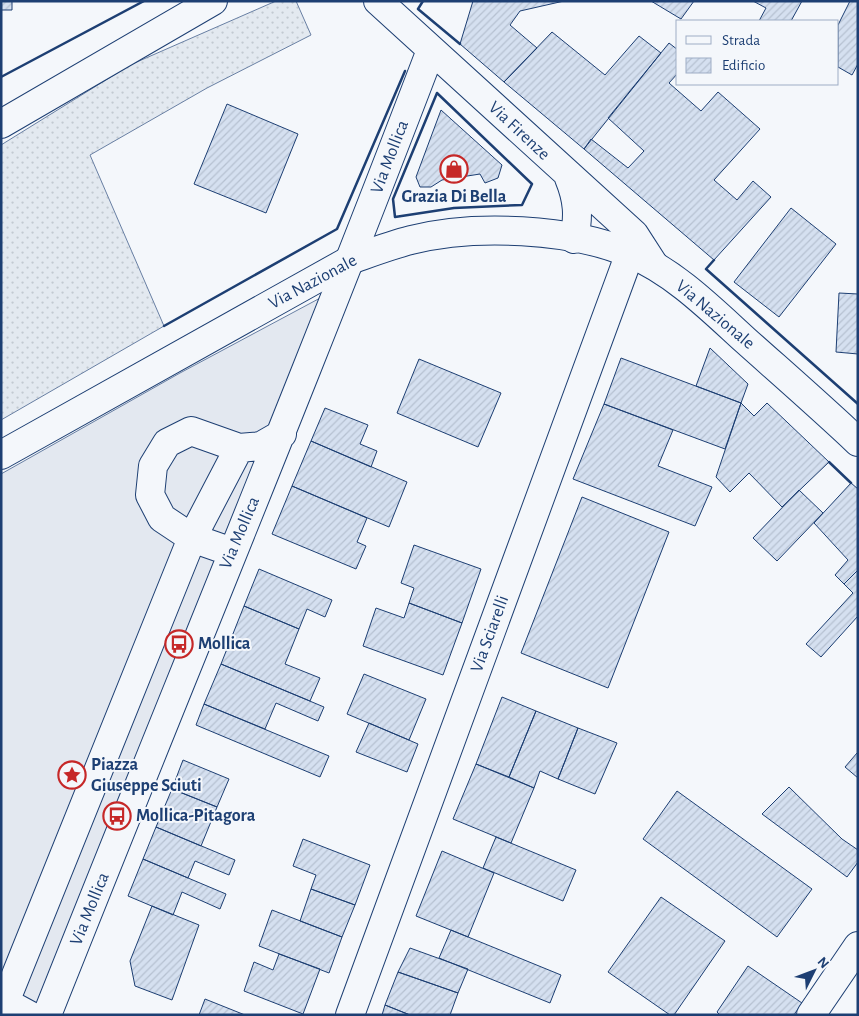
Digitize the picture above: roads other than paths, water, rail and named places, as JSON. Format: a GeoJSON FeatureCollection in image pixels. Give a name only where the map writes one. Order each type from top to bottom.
{"type":"FeatureCollection","features":[{"type":"Feature","properties":{"kind":"street"},"geometry":{"type":"LineString","coordinates":[[1,124],[212,1]]}},
{"type":"Feature","properties":{"kind":"street","name":"Via Firenze"},"geometry":{"type":"LineString","coordinates":[[378,1],[570,178],[634,234],[642,259]]}},
{"type":"Feature","properties":{"kind":"street","name":"Via Mollica"},"geometry":{"type":"LineString","coordinates":[[47,1015],[232,552],[282,434],[431,50]]}},
{"type":"Feature","properties":{"kind":"street"},"geometry":{"type":"LineString","coordinates":[[570,178],[577,197],[579,219],[574,238]]}},
{"type":"Feature","properties":{"kind":"street","name":"Via Nazionale"},"geometry":{"type":"LineString","coordinates":[[1,455],[350,260],[412,240],[482,230],[542,232],[574,238],[642,259],[702,302],[858,442]]}},
{"type":"Feature","properties":{"kind":"street","name":"Via Sciarelli"},"geometry":{"type":"LineString","coordinates":[[350,1015],[642,259]]}},
{"type":"Feature","properties":{"kind":"street"},"geometry":{"type":"LineString","coordinates":[[232,552],[192,538],[162,518],[150,495],[153,466],[167,443],[191,431],[239,448],[261,446],[282,434]]}},
{"type":"Feature","properties":{"kind":"street"},"geometry":{"type":"LineString","coordinates":[[29,1015],[3,1007],[192,538],[239,448]]}},
{"type":"Feature","properties":{"kind":"street"},"geometry":{"type":"LineString","coordinates":[[811,1015],[858,946]]}},
{"type":"Feature","properties":{"kind":"place","name":"Grazia Di Bella"},"geometry":{"type":"Point","coordinates":[454,169]}},
{"type":"Feature","properties":{"kind":"place","name":"Mollica"},"geometry":{"type":"Point","coordinates":[179,644]}},
{"type":"Feature","properties":{"kind":"place","name":"Piazza Giuseppe Sciuti"},"geometry":{"type":"Point","coordinates":[72,775]}},
{"type":"Feature","properties":{"kind":"place","name":"Mollica-Pitagora"},"geometry":{"type":"Point","coordinates":[117,816]}}]}
